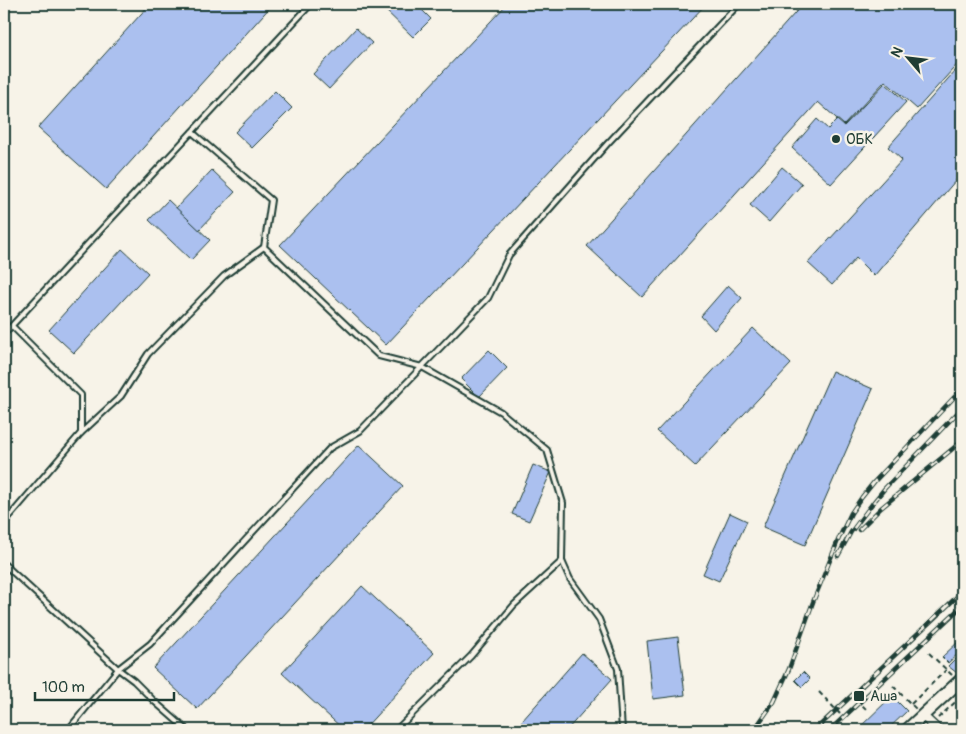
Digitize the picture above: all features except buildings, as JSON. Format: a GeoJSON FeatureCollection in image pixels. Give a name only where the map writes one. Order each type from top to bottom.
{"type":"FeatureCollection","features":[{"type":"Feature","properties":{"kind":"street"},"geometry":{"type":"LineString","coordinates":[[907,730],[919,713],[959,679]]}},
{"type":"Feature","properties":{"kind":"street"},"geometry":{"type":"LineString","coordinates":[[919,713],[938,730]]}},
{"type":"Feature","properties":{"kind":"lane"},"geometry":{"type":"LineString","coordinates":[[4,334],[311,4]]}},
{"type":"Feature","properties":{"kind":"lane"},"geometry":{"type":"LineString","coordinates":[[68,730],[118,669],[150,644],[330,448],[360,431],[488,298],[509,255],[608,143],[739,4]]}},
{"type":"Feature","properties":{"kind":"lane"},"geometry":{"type":"LineString","coordinates":[[4,522],[82,433],[120,396],[148,354],[224,276],[264,247],[271,200],[192,132]]}},
{"type":"Feature","properties":{"kind":"lane"},"geometry":{"type":"LineString","coordinates":[[264,247],[379,356],[422,367],[501,412],[547,450],[563,503],[562,561],[570,579],[599,619],[618,669],[622,730]]}},
{"type":"Feature","properties":{"kind":"lane"},"geometry":{"type":"LineString","coordinates":[[12,326],[81,395],[82,433]]}},
{"type":"Feature","properties":{"kind":"lane"},"geometry":{"type":"LineString","coordinates":[[396,730],[470,656],[514,605],[562,561]]}},
{"type":"Feature","properties":{"kind":"lane"},"geometry":{"type":"LineString","coordinates":[[4,564],[187,730]]}},
{"type":"Feature","properties":{"kind":"path"},"geometry":{"type":"LineString","coordinates":[[929,653],[946,670],[959,679]]}},
{"type":"Feature","properties":{"kind":"path"},"geometry":{"type":"LineString","coordinates":[[911,704],[946,670]]}},
{"type":"Feature","properties":{"kind":"path"},"geometry":{"type":"LineString","coordinates":[[893,686],[919,713]]}},
{"type":"Feature","properties":{"kind":"path"},"geometry":{"type":"LineString","coordinates":[[820,692],[840,714]]}},
{"type":"Feature","properties":{"kind":"path"},"geometry":{"type":"LineString","coordinates":[[931,724],[962,696]]}},
{"type":"Feature","properties":{"kind":"path"},"geometry":{"type":"LineString","coordinates":[[856,699],[868,711]]}},
{"type":"Feature","properties":{"kind":"railway"},"geometry":{"type":"LineString","coordinates":[[754,730],[774,702],[789,669],[813,602],[851,513],[874,482],[962,389]]}},
{"type":"Feature","properties":{"kind":"railway"},"geometry":{"type":"LineString","coordinates":[[838,556],[851,532],[885,488],[962,408]]}},
{"type":"Feature","properties":{"kind":"railway"},"geometry":{"type":"LineString","coordinates":[[859,530],[881,508],[962,441]]}},
{"type":"Feature","properties":{"kind":"railway"},"geometry":{"type":"LineString","coordinates":[[815,730],[962,592]]}},
{"type":"Feature","properties":{"kind":"railway"},"geometry":{"type":"LineString","coordinates":[[830,730],[962,606]]}},
{"type":"Feature","properties":{"kind":"place","name":"ОБК"},"geometry":{"type":"Point","coordinates":[836,139]}},
{"type":"Feature","properties":{"kind":"place","name":"Аша"},"geometry":{"type":"Point","coordinates":[859,696]}}]}
